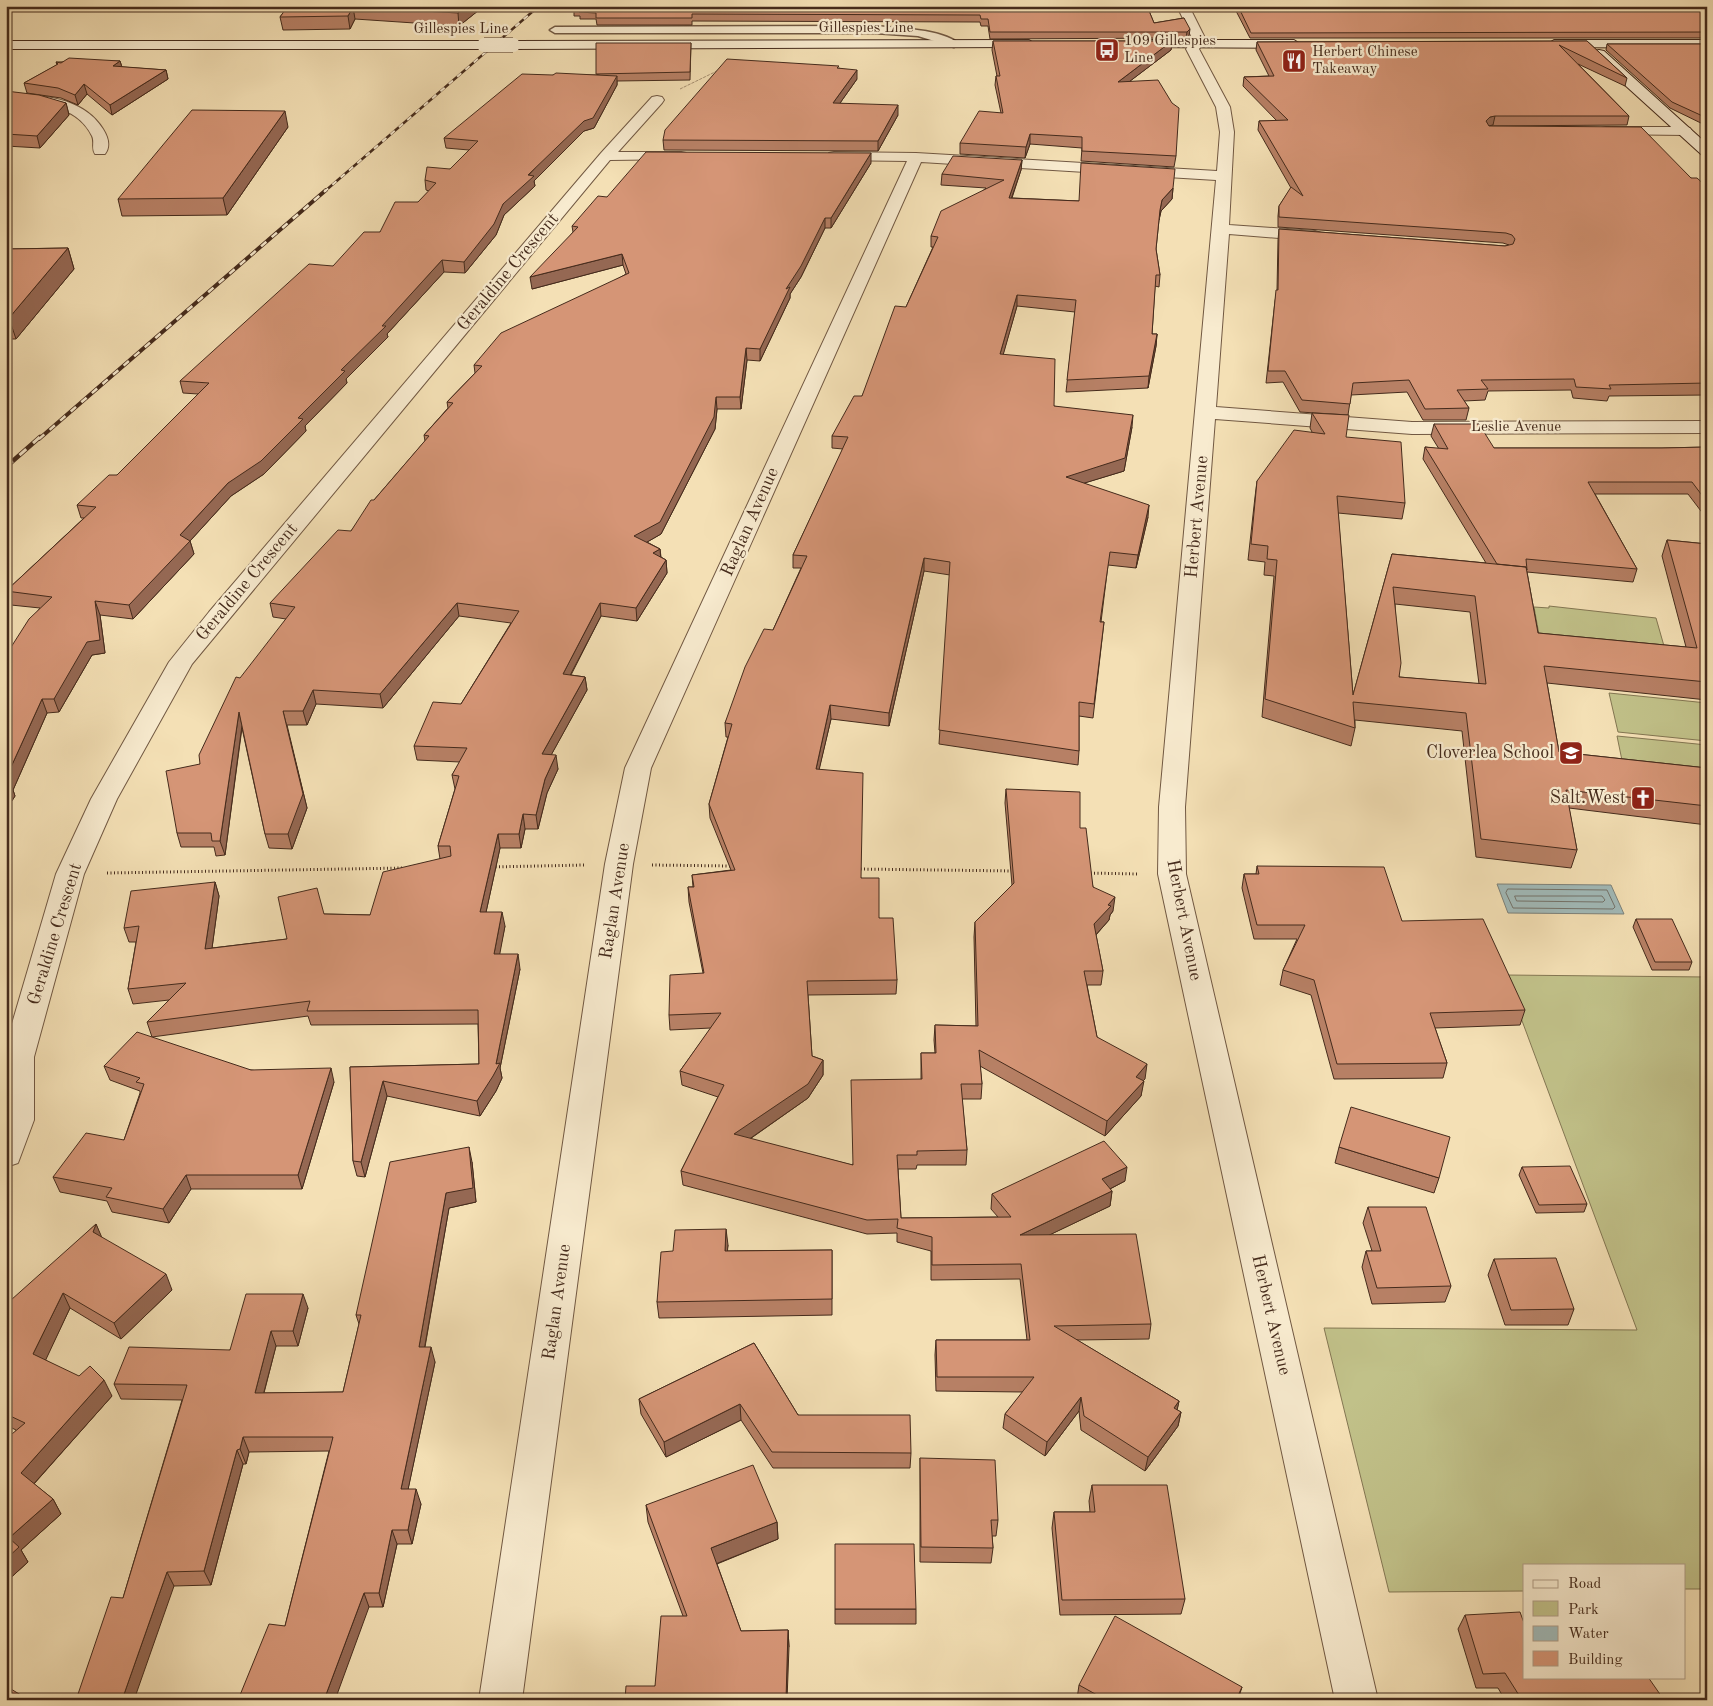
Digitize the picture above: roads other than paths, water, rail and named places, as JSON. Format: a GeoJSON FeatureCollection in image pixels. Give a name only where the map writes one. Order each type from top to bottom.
{"type":"FeatureCollection","features":[{"type":"Feature","properties":{"kind":"street"},"geometry":{"type":"LineString","coordinates":[[1183,6],[1200,40],[1197,44]]}},
{"type":"Feature","properties":{"kind":"street","name":"Gillespies Line"},"geometry":{"type":"LineString","coordinates":[[6,46],[1041,44]]}},
{"type":"Feature","properties":{"kind":"street"},"geometry":{"type":"LineString","coordinates":[[1119,44],[1306,44]]}},
{"type":"Feature","properties":{"kind":"street","name":"Herbert Avenue"},"geometry":{"type":"LineString","coordinates":[[1197,44],[1192,49],[1223,107],[1227,132],[1221,229],[1172,807],[1170,845],[1172,874],[1358,1700]]}},
{"type":"Feature","properties":{"kind":"street"},"geometry":{"type":"LineString","coordinates":[[1540,44],[1707,44]]}},
{"type":"Feature","properties":{"kind":"street"},"geometry":{"type":"LineString","coordinates":[[1589,44],[1707,152]]}},
{"type":"Feature","properties":{"kind":"street"},"geometry":{"type":"LineString","coordinates":[[6,97],[50,101],[74,109],[91,122],[101,138],[100,151]]}},
{"type":"Feature","properties":{"kind":"street","name":"Geraldine Crescent"},"geometry":{"type":"LineString","coordinates":[[6,1154],[18,1120],[12,1058],[70,874],[104,799],[181,662],[606,156],[657,100]]}},
{"type":"Feature","properties":{"kind":"street"},"geometry":{"type":"LineString","coordinates":[[1588,131],[1685,131]]}},
{"type":"Feature","properties":{"kind":"street"},"geometry":{"type":"LineString","coordinates":[[606,156],[700,156]]}},
{"type":"Feature","properties":{"kind":"street"},"geometry":{"type":"LineString","coordinates":[[818,156],[916,156],[1224,176]]}},
{"type":"Feature","properties":{"kind":"street","name":"Raglan Avenue"},"geometry":{"type":"LineString","coordinates":[[500,1700],[619,864],[638,768],[916,156]]}},
{"type":"Feature","properties":{"kind":"street"},"geometry":{"type":"LineString","coordinates":[[1221,229],[1328,237]]}},
{"type":"Feature","properties":{"kind":"street","name":"Leslie Avenue"},"geometry":{"type":"LineString","coordinates":[[1206,412],[1412,428],[1707,427]]}},
{"type":"Feature","properties":{"kind":"lane"},"geometry":{"type":"LineString","coordinates":[[555,30],[864,30],[940,37],[954,44]]}},
{"type":"Feature","properties":{"kind":"water"},"geometry":{"type":"Polygon","coordinates":[[[1497,884],[1611,885],[1624,914],[1508,913],[1497,884]]]}},
{"type":"Feature","properties":{"kind":"railway"},"geometry":{"type":"LineString","coordinates":[[324,192],[539,6]]}},
{"type":"Feature","properties":{"kind":"railway"},"geometry":{"type":"LineString","coordinates":[[39,439],[326,190]]}},
{"type":"Feature","properties":{"kind":"railway"},"geometry":{"type":"LineString","coordinates":[[6,467],[40,437]]}},
{"type":"Feature","properties":{"kind":"place","name":"109 Gillespies Line"},"geometry":{"type":"Point","coordinates":[1107,50]}},
{"type":"Feature","properties":{"kind":"place","name":"Herbert Chinese Takeaway"},"geometry":{"type":"Point","coordinates":[1294,61]}},
{"type":"Feature","properties":{"kind":"place","name":"Cloverlea School"},"geometry":{"type":"Point","coordinates":[1571,753]}},
{"type":"Feature","properties":{"kind":"place","name":"Salt.West"},"geometry":{"type":"Point","coordinates":[1643,798]}}]}
